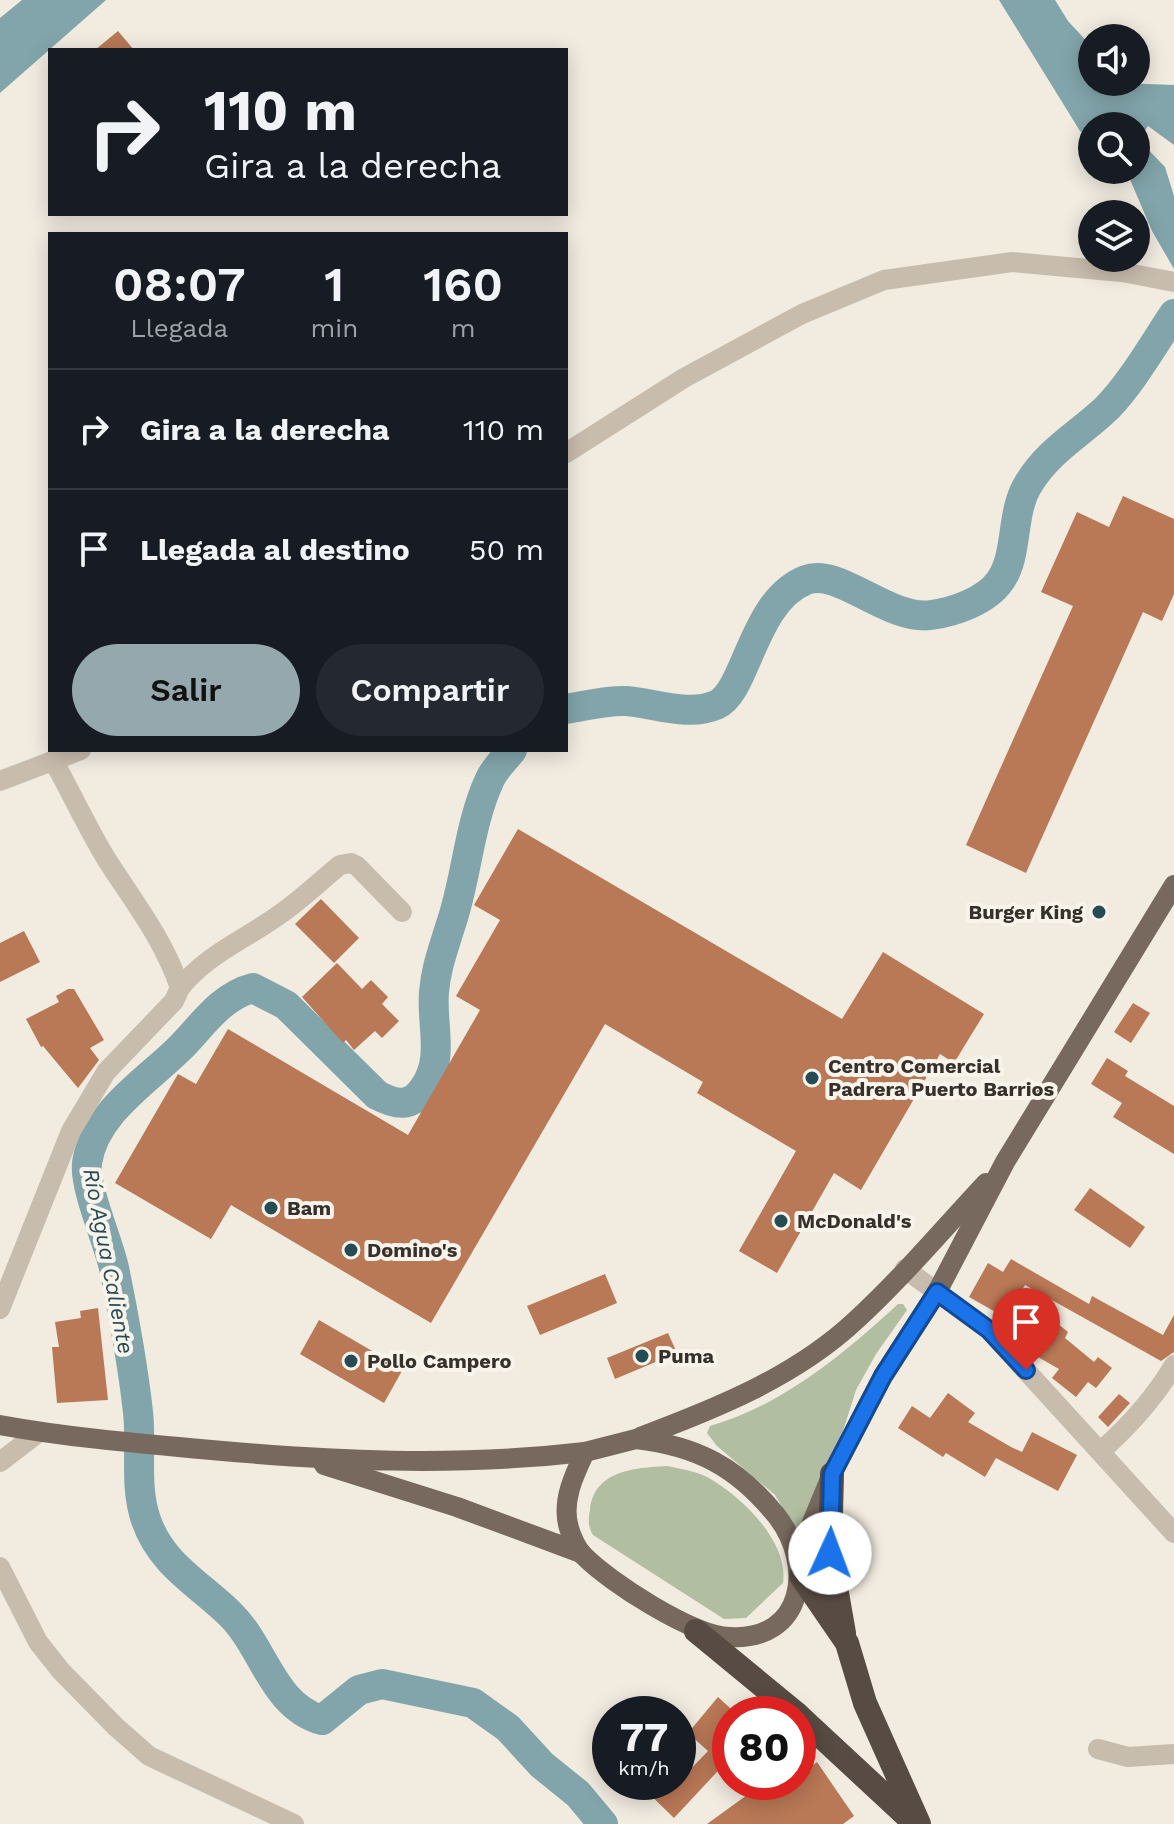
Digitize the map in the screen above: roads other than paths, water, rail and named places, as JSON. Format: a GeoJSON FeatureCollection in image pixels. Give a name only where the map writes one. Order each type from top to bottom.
{"type":"FeatureCollection","features":[{"type":"Feature","properties":{"kind":"highway"},"geometry":{"type":"LineString","coordinates":[[832,1474],[830,1553],[847,1643],[865,1703],[917,1824]]}},
{"type":"Feature","properties":{"kind":"highway"},"geometry":{"type":"LineString","coordinates":[[799,1568],[847,1643]]}},
{"type":"Feature","properties":{"kind":"highway"},"geometry":{"type":"LineString","coordinates":[[696,1631],[776,1696]]}},
{"type":"Feature","properties":{"kind":"highway"},"geometry":{"type":"LineString","coordinates":[[816,1731],[917,1824]]}},
{"type":"Feature","properties":{"kind":"main road"},"geometry":{"type":"LineString","coordinates":[[301,1458],[457,1507],[581,1553],[613,1579],[696,1631],[728,1638],[764,1632],[789,1610],[797,1598],[799,1568],[832,1474],[883,1376],[937,1292],[1005,1162],[1174,885]]}},
{"type":"Feature","properties":{"kind":"main road"},"geometry":{"type":"LineString","coordinates":[[0,1425],[39,1432],[301,1458],[444,1462],[585,1452],[636,1439],[723,1407],[812,1354],[854,1322],[1005,1162]]}},
{"type":"Feature","properties":{"kind":"main road"},"geometry":{"type":"LineString","coordinates":[[636,1439],[663,1442],[696,1452],[733,1471],[780,1520],[799,1568]]}},
{"type":"Feature","properties":{"kind":"main road"},"geometry":{"type":"LineString","coordinates":[[581,1553],[568,1527],[567,1497],[585,1452]]}},
{"type":"Feature","properties":{"kind":"street"},"geometry":{"type":"LineString","coordinates":[[568,452],[684,378],[788,321],[884,280],[1012,262],[1122,272],[1174,282]]}},
{"type":"Feature","properties":{"kind":"street"},"geometry":{"type":"LineString","coordinates":[[0,781],[76,752]]}},
{"type":"Feature","properties":{"kind":"street"},"geometry":{"type":"LineString","coordinates":[[54,762],[106,858],[151,924],[172,963],[180,988]]}},
{"type":"Feature","properties":{"kind":"street"},"geometry":{"type":"LineString","coordinates":[[0,1309],[71,1131],[106,1072],[174,1001],[195,970],[222,949],[277,917],[340,865],[351,863],[357,866],[402,912]]}},
{"type":"Feature","properties":{"kind":"street"},"geometry":{"type":"LineString","coordinates":[[905,1269],[989,1330],[1174,1533]]}},
{"type":"Feature","properties":{"kind":"street"},"geometry":{"type":"LineString","coordinates":[[1101,1451],[1161,1386],[1174,1365]]}},
{"type":"Feature","properties":{"kind":"street"},"geometry":{"type":"LineString","coordinates":[[0,1462],[39,1432]]}},
{"type":"Feature","properties":{"kind":"street"},"geometry":{"type":"LineString","coordinates":[[0,1567],[38,1642],[61,1671],[116,1727],[149,1756],[284,1822]]}},
{"type":"Feature","properties":{"kind":"street"},"geometry":{"type":"LineString","coordinates":[[1098,1749],[1128,1757],[1174,1754]]}},
{"type":"Feature","properties":{"kind":"water"},"geometry":{"type":"Polygon","coordinates":[[[22,0],[106,0],[0,93],[0,18],[22,0]]]}},
{"type":"Feature","properties":{"kind":"water"},"geometry":{"type":"Polygon","coordinates":[[[999,0],[1055,0],[1078,32],[1078,96],[1150,96],[1150,84],[1174,85],[1174,145],[1150,127],[1150,112],[1078,112],[1078,128],[999,0]]]}},
{"type":"Feature","properties":{"kind":"water"},"geometry":{"type":"Polygon","coordinates":[[[1150,151],[1165,167],[1174,196],[1174,269],[1150,226],[1150,200],[1139,200],[1132,184],[1150,184],[1150,151]]]}},
{"type":"Feature","properties":{"kind":"waterway","name":"Río Agua Caliente"},"geometry":{"type":"LineString","coordinates":[[568,709],[619,701],[683,710],[716,705],[727,697],[736,683],[762,625],[774,607],[788,591],[806,580],[819,578],[833,581],[915,615],[950,611],[987,594],[1006,571],[1023,494],[1037,471],[1107,408],[1134,375],[1174,314]]}},
{"type":"Feature","properties":{"kind":"waterway","name":"Río Agua Caliente"},"geometry":{"type":"LineString","coordinates":[[510,752],[492,775],[477,815],[456,909],[436,975],[434,1065],[424,1088],[414,1099],[403,1103],[377,1095],[286,1005],[253,988],[222,1005],[111,1113],[92,1145],[87,1173],[114,1268],[128,1340],[138,1412],[142,1507],[161,1549],[241,1626],[280,1689],[305,1713],[322,1720],[359,1690],[382,1684],[473,1703],[508,1728],[542,1765],[578,1794],[603,1824]]}},
{"type":"Feature","properties":{"kind":"place","name":"Burger King"},"geometry":{"type":"Point","coordinates":[1099,912]}},
{"type":"Feature","properties":{"kind":"place","name":"Centro Comercial Padrera Puerto Barrios"},"geometry":{"type":"Point","coordinates":[812,1078]}},
{"type":"Feature","properties":{"kind":"place","name":"Bam"},"geometry":{"type":"Point","coordinates":[271,1208]}},
{"type":"Feature","properties":{"kind":"place","name":"McDonald's"},"geometry":{"type":"Point","coordinates":[781,1221]}},
{"type":"Feature","properties":{"kind":"place","name":"Domino's"},"geometry":{"type":"Point","coordinates":[351,1250]}},
{"type":"Feature","properties":{"kind":"place","name":"Puma"},"geometry":{"type":"Point","coordinates":[642,1356]}},
{"type":"Feature","properties":{"kind":"place","name":"Pollo Campero"},"geometry":{"type":"Point","coordinates":[351,1361]}}]}
